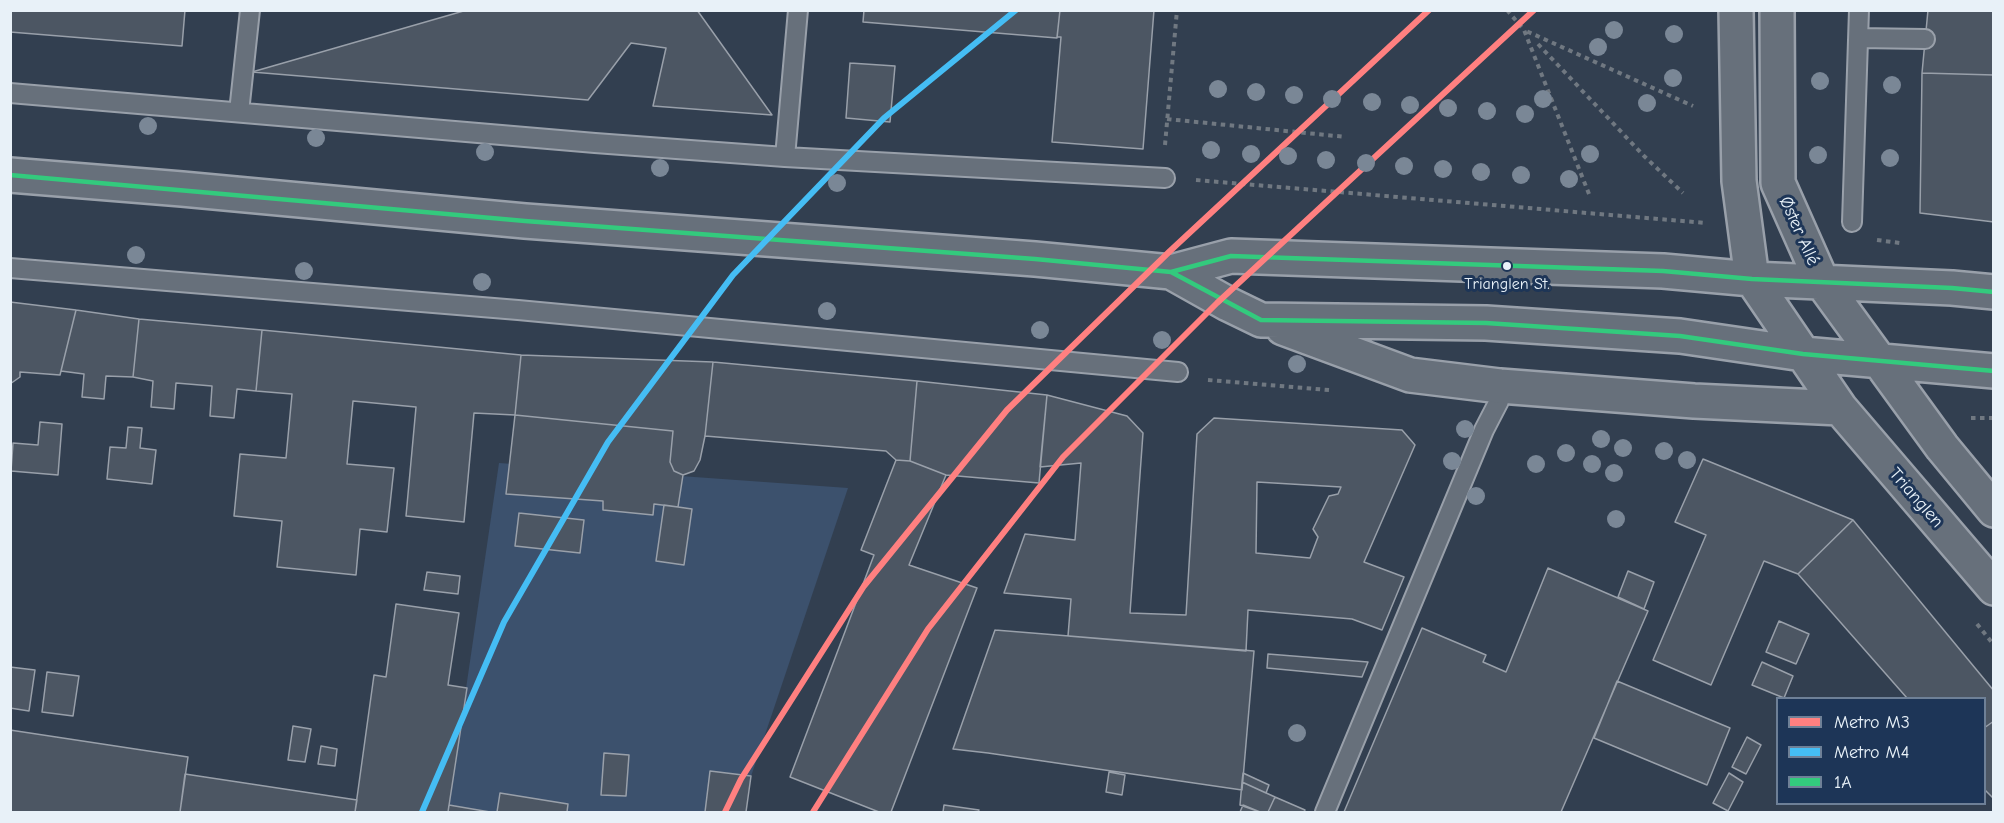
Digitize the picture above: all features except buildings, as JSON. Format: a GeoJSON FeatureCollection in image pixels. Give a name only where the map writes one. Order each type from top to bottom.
{"type":"FeatureCollection","features":[{"type":"Feature","properties":{"kind":"street"},"geometry":{"type":"LineString","coordinates":[[1736,10],[1739,181],[1752,279],[1840,408]]}},
{"type":"Feature","properties":{"kind":"street","name":"Øster Allé"},"geometry":{"type":"LineString","coordinates":[[1777,10],[1778,183],[1822,282],[1942,447],[1994,510]]}},
{"type":"Feature","properties":{"kind":"street"},"geometry":{"type":"LineString","coordinates":[[10,176],[182,189],[525,221],[1035,259],[1171,272],[1231,256],[1663,271],[1752,279],[1994,292]]}},
{"type":"Feature","properties":{"kind":"street"},"geometry":{"type":"LineString","coordinates":[[1171,272],[1261,320],[1410,375],[1500,386],[1694,401],[1840,408]]}},
{"type":"Feature","properties":{"kind":"street"},"geometry":{"type":"LineString","coordinates":[[1261,320],[1486,323],[1680,336],[1803,354],[1994,371]]}},
{"type":"Feature","properties":{"kind":"street","name":"Trianglen"},"geometry":{"type":"LineString","coordinates":[[1840,408],[1994,588]]}},
{"type":"Feature","properties":{"kind":"lane"},"geometry":{"type":"LineString","coordinates":[[240,112],[250,10]]}},
{"type":"Feature","properties":{"kind":"lane"},"geometry":{"type":"LineString","coordinates":[[784,157],[798,10]]}},
{"type":"Feature","properties":{"kind":"lane"},"geometry":{"type":"LineString","coordinates":[[1852,222],[1859,10]]}},
{"type":"Feature","properties":{"kind":"lane"},"geometry":{"type":"LineString","coordinates":[[1858,38],[1925,39]]}},
{"type":"Feature","properties":{"kind":"lane"},"geometry":{"type":"LineString","coordinates":[[10,93],[784,157],[1165,178]]}},
{"type":"Feature","properties":{"kind":"lane"},"geometry":{"type":"LineString","coordinates":[[10,268],[530,311],[1178,372]]}},
{"type":"Feature","properties":{"kind":"lane"},"geometry":{"type":"LineString","coordinates":[[1325,813],[1484,430],[1499,401],[1500,386]]}},
{"type":"Feature","properties":{"kind":"path"},"geometry":{"type":"LineString","coordinates":[[1165,150],[1177,10]]}},
{"type":"Feature","properties":{"kind":"path"},"geometry":{"type":"LineString","coordinates":[[1507,10],[1524,30],[1589,194]]}},
{"type":"Feature","properties":{"kind":"path"},"geometry":{"type":"LineString","coordinates":[[1524,30],[1693,106]]}},
{"type":"Feature","properties":{"kind":"path"},"geometry":{"type":"LineString","coordinates":[[1538,44],[1644,156],[1683,193]]}},
{"type":"Feature","properties":{"kind":"path"},"geometry":{"type":"LineString","coordinates":[[1167,119],[1346,137]]}},
{"type":"Feature","properties":{"kind":"path"},"geometry":{"type":"LineString","coordinates":[[1165,178],[1636,216]]}},
{"type":"Feature","properties":{"kind":"shaded area"},"geometry":{"type":"Polygon","coordinates":[[[499,463],[848,488],[739,812],[491,812],[449,805],[499,463]]]}},
{"type":"Feature","properties":{"kind":"metro line","name":"M4"},"geometry":{"type":"LineString","coordinates":[[422,812],[504,622],[608,442],[733,275],[884,118],[1016,10]]}},
{"type":"Feature","properties":{"kind":"metro line","name":"M3"},"geometry":{"type":"LineString","coordinates":[[725,812],[741,779],[864,586],[1007,410],[1170,251],[1429,10]]}},
{"type":"Feature","properties":{"kind":"metro line","name":"M3"},"geometry":{"type":"LineString","coordinates":[[813,812],[928,629],[1063,457],[1217,303],[1534,10]]}},
{"type":"Feature","properties":{"kind":"transit line","name":"1A"},"geometry":{"type":"LineString","coordinates":[[10,175],[525,221],[1035,259],[1171,272],[1261,320],[1486,323],[1680,336],[1803,354],[1994,371]]}},
{"type":"Feature","properties":{"kind":"transit line","name":"1A"},"geometry":{"type":"LineString","coordinates":[[1151,270],[1171,272],[1231,256],[1663,271],[1752,279],[1994,292]]}},
{"type":"Feature","properties":{"kind":"place","name":"Trianglen St."},"geometry":{"type":"Point","coordinates":[1507,266]}}]}
